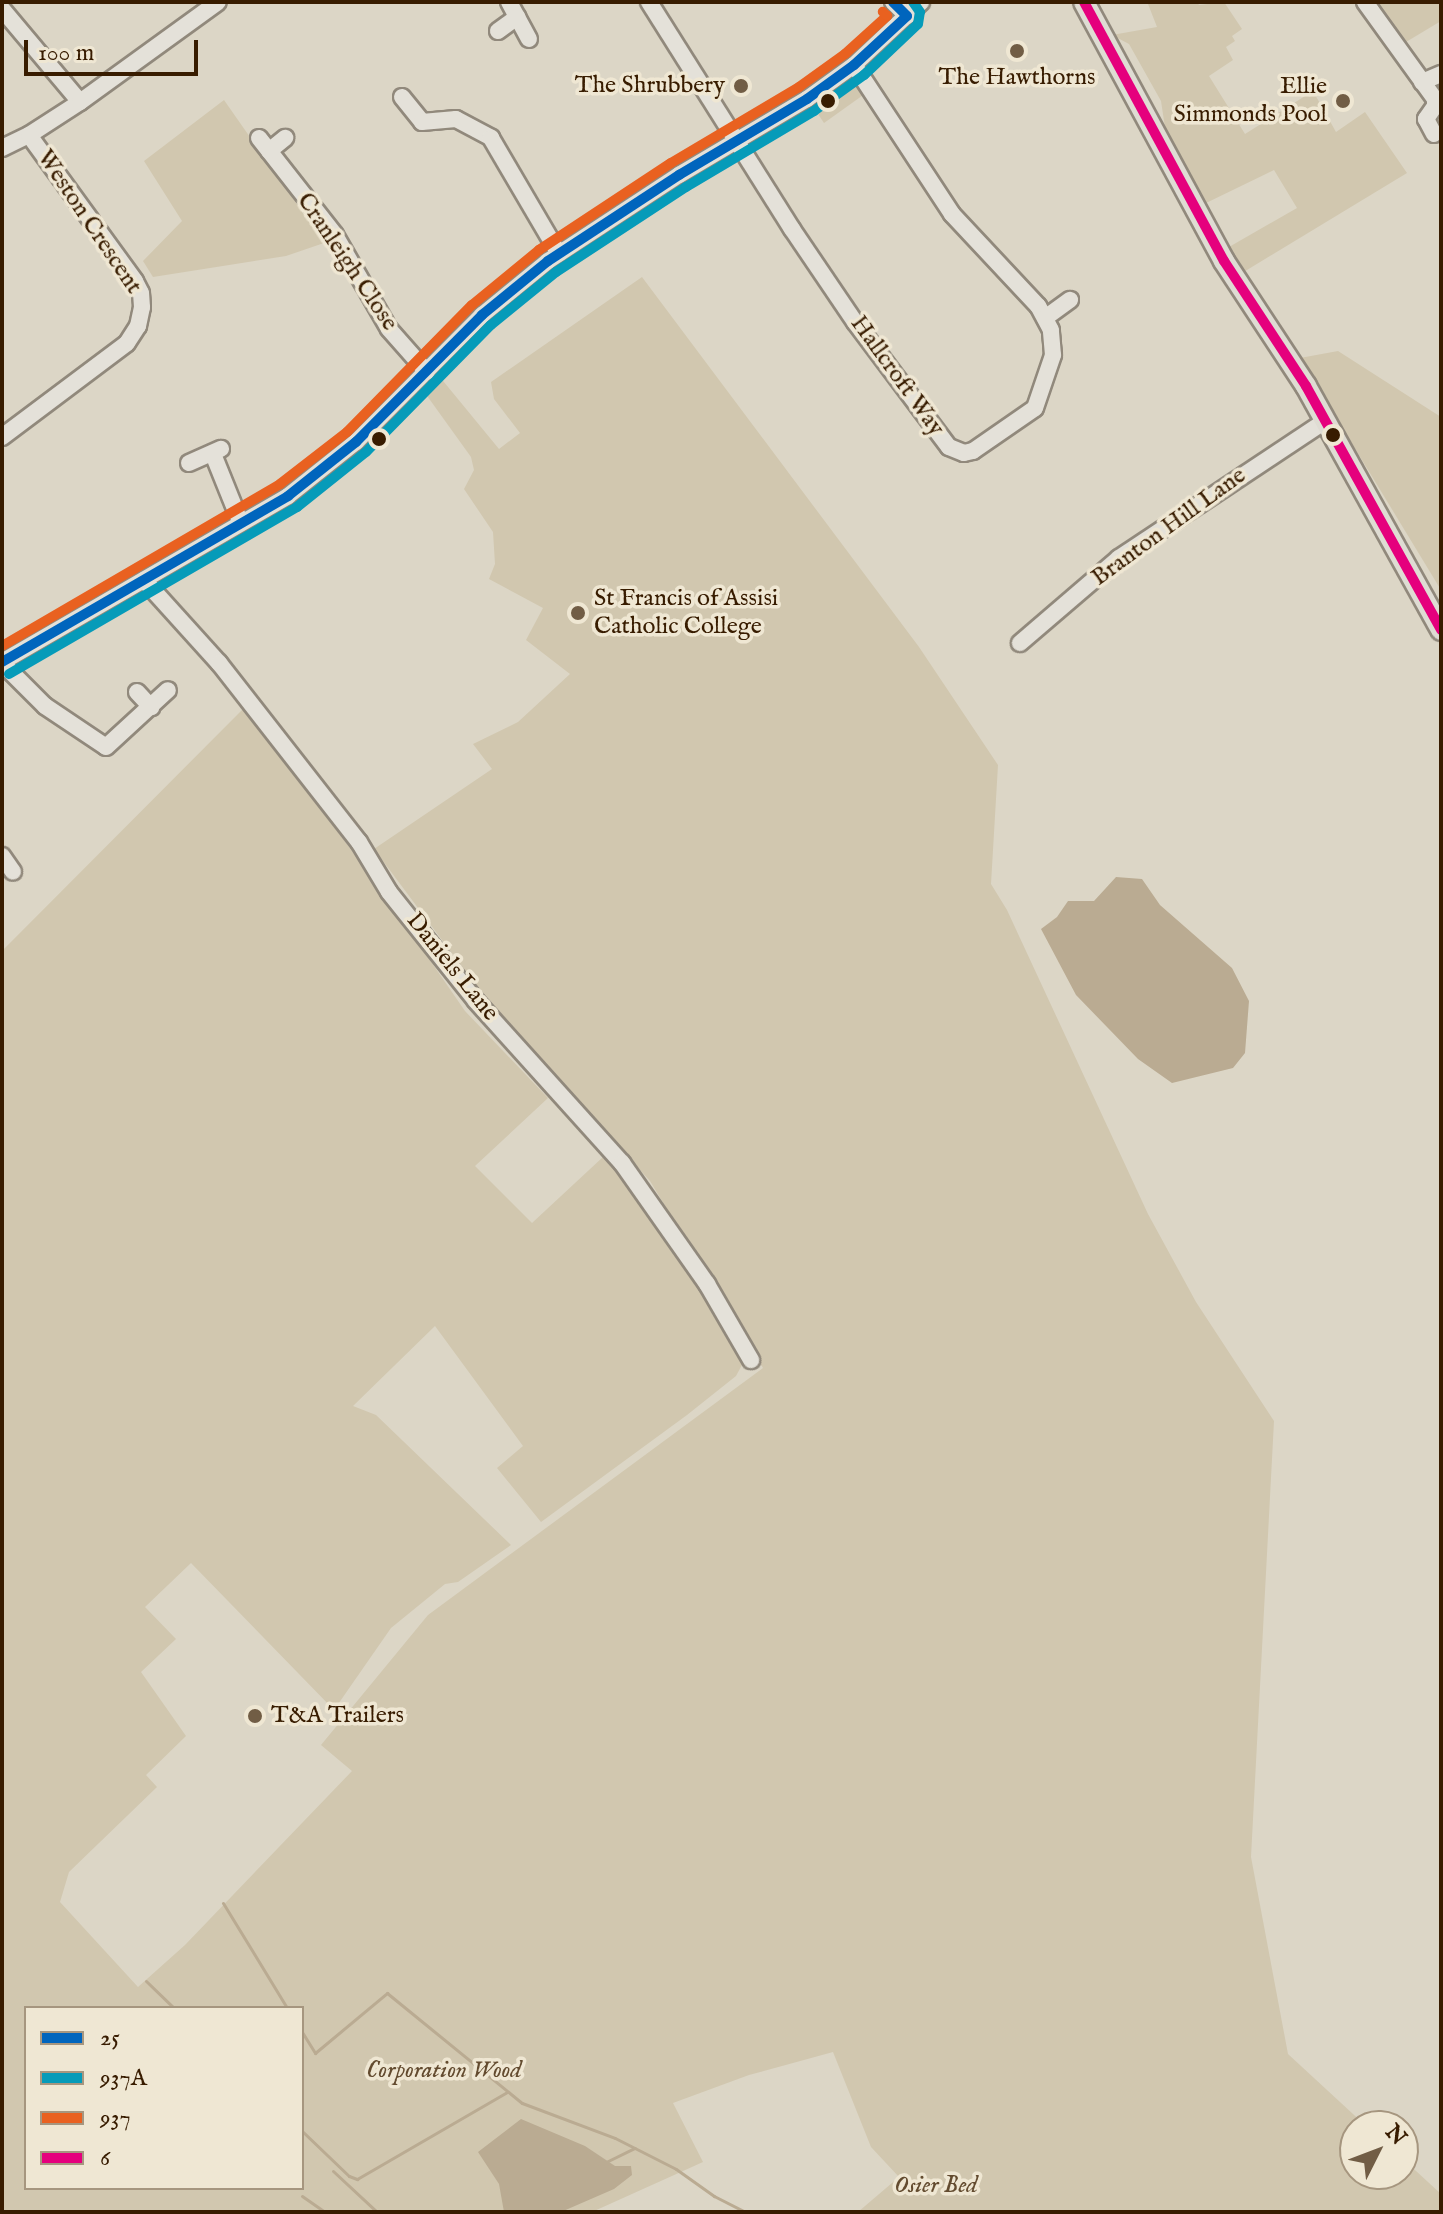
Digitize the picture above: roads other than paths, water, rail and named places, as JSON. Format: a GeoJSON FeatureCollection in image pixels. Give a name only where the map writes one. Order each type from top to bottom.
{"type":"FeatureCollection","features":[{"type":"Feature","properties":{"kind":"main road"},"geometry":{"type":"LineString","coordinates":[[1084,2],[1224,261],[1283,348],[1441,630]]}},
{"type":"Feature","properties":{"kind":"street"},"geometry":{"type":"LineString","coordinates":[[2,148],[29,135],[80,102],[218,2]]}},
{"type":"Feature","properties":{"kind":"street"},"geometry":{"type":"LineString","coordinates":[[893,2],[907,16]]}},
{"type":"Feature","properties":{"kind":"street"},"geometry":{"type":"LineString","coordinates":[[168,690],[106,747],[45,706],[2,663],[240,521],[288,496],[345,451],[482,315],[559,254],[679,175],[807,99],[854,65],[921,2]]}},
{"type":"Feature","properties":{"kind":"street"},"geometry":{"type":"LineString","coordinates":[[1365,2],[1435,99],[1435,106],[1426,119],[1434,134]]}},
{"type":"Feature","properties":{"kind":"street","name":"Hallcroft Way"},"geometry":{"type":"LineString","coordinates":[[652,3],[855,322],[949,447],[964,453],[973,451],[1035,408],[1053,355],[1051,330],[1045,318]]}},
{"type":"Feature","properties":{"kind":"street"},"geometry":{"type":"LineString","coordinates":[[2,9],[80,102]]}},
{"type":"Feature","properties":{"kind":"street"},"geometry":{"type":"LineString","coordinates":[[498,31],[513,9],[529,39]]}},
{"type":"Feature","properties":{"kind":"street"},"geometry":{"type":"LineString","coordinates":[[854,65],[952,214],[1045,318],[1070,300]]}},
{"type":"Feature","properties":{"kind":"street"},"geometry":{"type":"LineString","coordinates":[[1422,82],[1441,74]]}},
{"type":"Feature","properties":{"kind":"street"},"geometry":{"type":"LineString","coordinates":[[402,97],[422,122],[456,119],[491,138],[559,254]]}},
{"type":"Feature","properties":{"kind":"street","name":"Weston Crescent"},"geometry":{"type":"LineString","coordinates":[[2,437],[127,343],[138,326],[142,307],[141,293],[135,281],[29,135]]}},
{"type":"Feature","properties":{"kind":"street","name":"Cranleigh Close"},"geometry":{"type":"LineString","coordinates":[[285,138],[264,145],[335,235],[389,329],[427,372]]}},
{"type":"Feature","properties":{"kind":"street","name":"Branton Hill Lane"},"geometry":{"type":"LineString","coordinates":[[1020,643],[1119,558],[1325,421]]}},
{"type":"Feature","properties":{"kind":"street"},"geometry":{"type":"LineString","coordinates":[[189,463],[217,451],[240,521]]}},
{"type":"Feature","properties":{"kind":"street","name":"Daniels Lane"},"geometry":{"type":"LineString","coordinates":[[144,580],[219,663],[359,842],[389,892],[476,1001],[622,1163],[707,1284],[751,1360]]}},
{"type":"Feature","properties":{"kind":"street"},"geometry":{"type":"LineString","coordinates":[[137,692],[151,707]]}},
{"type":"Feature","properties":{"kind":"street"},"geometry":{"type":"LineString","coordinates":[[2,856],[13,872]]}},
{"type":"Feature","properties":{"kind":"waterway"},"geometry":{"type":"LineString","coordinates":[[223,1903],[286,2006]]}},
{"type":"Feature","properties":{"kind":"waterway"},"geometry":{"type":"LineString","coordinates":[[146,1981],[172,2006]]}},
{"type":"Feature","properties":{"kind":"waterway"},"geometry":{"type":"LineString","coordinates":[[304,2035],[315,2053],[387,1993],[522,2103],[615,2138],[676,2169],[714,2196],[746,2212]]}},
{"type":"Feature","properties":{"kind":"waterway"},"geometry":{"type":"LineString","coordinates":[[304,2133],[349,2176],[357,2179],[507,2092]]}},
{"type":"Feature","properties":{"kind":"waterway"},"geometry":{"type":"LineString","coordinates":[[606,2162],[635,2148]]}},
{"type":"Feature","properties":{"kind":"waterway"},"geometry":{"type":"LineString","coordinates":[[333,2171],[377,2212]]}},
{"type":"Feature","properties":{"kind":"waterway"},"geometry":{"type":"LineString","coordinates":[[302,2196],[325,2212]]}},
{"type":"Feature","properties":{"kind":"place","name":"The Hawthorns"},"geometry":{"type":"Point","coordinates":[1017,51]}},
{"type":"Feature","properties":{"kind":"place","name":"The Shrubbery"},"geometry":{"type":"Point","coordinates":[741,86]}},
{"type":"Feature","properties":{"kind":"place","name":"Ellie Simmonds Pool"},"geometry":{"type":"Point","coordinates":[1343,101]}},
{"type":"Feature","properties":{"kind":"place","name":"St Francis of Assisi Catholic College"},"geometry":{"type":"Point","coordinates":[578,613]}},
{"type":"Feature","properties":{"kind":"place","name":"T&A Trailers"},"geometry":{"type":"Point","coordinates":[255,1716]}},
{"type":"Feature","properties":{"kind":"park label","name":"Corporation Wood"},"geometry":{"type":"Point","coordinates":[444,2071]}},
{"type":"Feature","properties":{"kind":"park label","name":"Osier Bed"},"geometry":{"type":"Point","coordinates":[936,2186]}}]}
